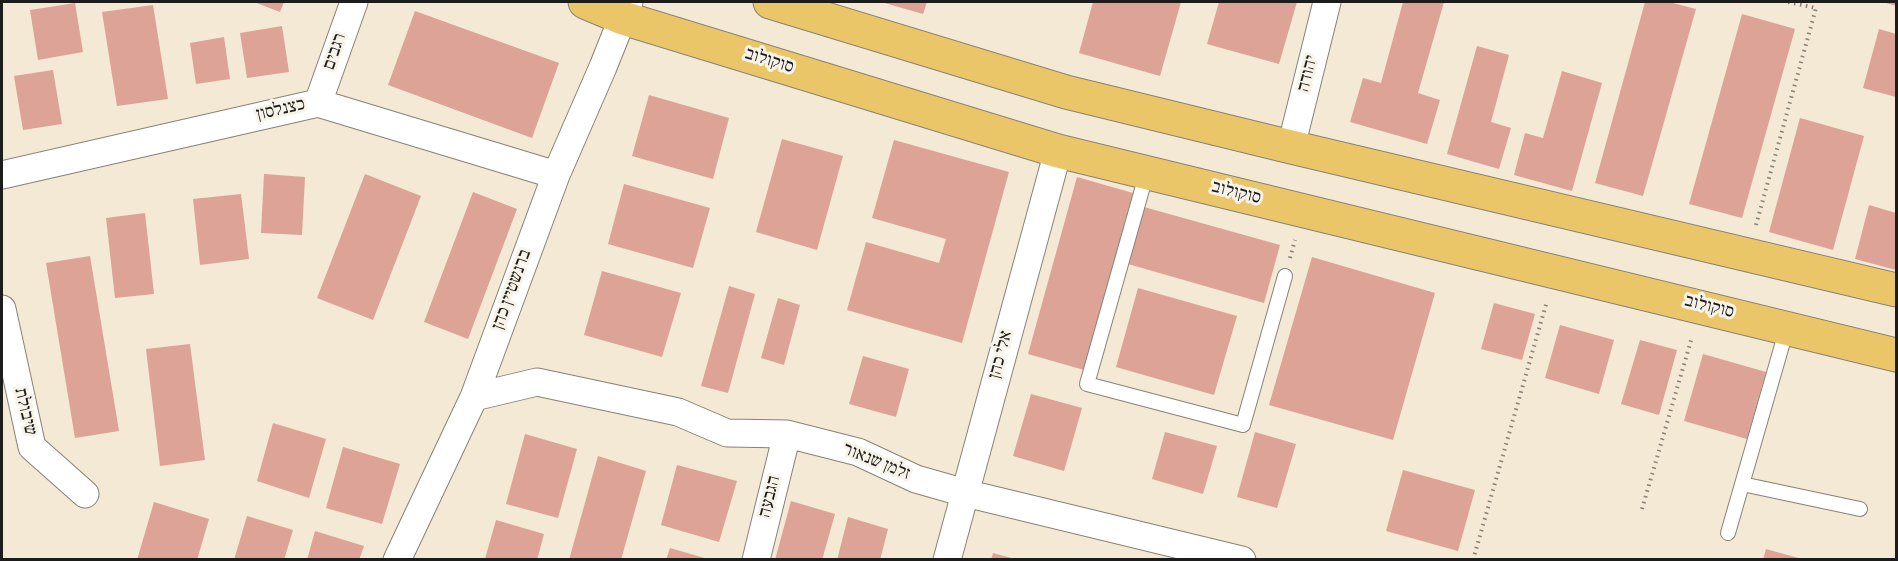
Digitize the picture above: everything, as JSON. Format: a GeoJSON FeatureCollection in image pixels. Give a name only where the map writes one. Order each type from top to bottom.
{"type":"FeatureCollection","features":[{"type":"Feature","properties":{"kind":"main road","name":"סוקולוב"},"geometry":{"type":"LineString","coordinates":[[585,2],[626,10],[1058,151],[1896,355]]}},
{"type":"Feature","properties":{"kind":"main road"},"geometry":{"type":"LineString","coordinates":[[770,2],[1066,92],[1896,290]]}},
{"type":"Feature","properties":{"kind":"street","name":"רגבים"},"geometry":{"type":"LineString","coordinates":[[318,103],[354,2]]}},
{"type":"Feature","properties":{"kind":"street","name":"יהודה"},"geometry":{"type":"LineString","coordinates":[[1291,147],[1327,2]]}},
{"type":"Feature","properties":{"kind":"street","name":"ברנשטיין כהן"},"geometry":{"type":"LineString","coordinates":[[397,560],[474,397],[556,175],[626,10]]}},
{"type":"Feature","properties":{"kind":"street","name":"כצנלסון"},"geometry":{"type":"LineString","coordinates":[[2,175],[318,103],[556,175]]}},
{"type":"Feature","properties":{"kind":"street","name":"אלי כהן"},"geometry":{"type":"LineString","coordinates":[[947,560],[1058,151]]}},
{"type":"Feature","properties":{"kind":"street","name":"שיבולת"},"geometry":{"type":"LineString","coordinates":[[2,309],[32,447],[85,494]]}},
{"type":"Feature","properties":{"kind":"street","name":"זלמן שנאור"},"geometry":{"type":"LineString","coordinates":[[474,397],[537,382],[678,412],[727,433],[787,434],[858,452],[916,479],[965,494],[1242,560]]}},
{"type":"Feature","properties":{"kind":"street","name":"הגבעה"},"geometry":{"type":"LineString","coordinates":[[756,560],[787,434]]}},
{"type":"Feature","properties":{"kind":"lane"},"geometry":{"type":"LineString","coordinates":[[1147,172],[1087,384],[1243,425],[1285,276]]}},
{"type":"Feature","properties":{"kind":"lane"},"geometry":{"type":"LineString","coordinates":[[1728,533],[1787,328]]}},
{"type":"Feature","properties":{"kind":"lane"},"geometry":{"type":"LineString","coordinates":[[1742,484],[1860,509]]}},
{"type":"Feature","properties":{"kind":"path"},"geometry":{"type":"LineString","coordinates":[[1748,255],[1816,8],[1788,2]]}},
{"type":"Feature","properties":{"kind":"path"},"geometry":{"type":"LineString","coordinates":[[1285,276],[1303,210]]}},
{"type":"Feature","properties":{"kind":"path"},"geometry":{"type":"LineString","coordinates":[[1473,560],[1556,271]]}},
{"type":"Feature","properties":{"kind":"path"},"geometry":{"type":"LineString","coordinates":[[1642,509],[1701,306]]}},
{"type":"Feature","properties":{"kind":"building"},"geometry":{"type":"Polygon","coordinates":[[[254,2],[284,2],[280,12],[254,2]]]}},
{"type":"Feature","properties":{"kind":"building"},"geometry":{"type":"Polygon","coordinates":[[[881,2],[927,2],[923,14],[881,2]]]}},
{"type":"Feature","properties":{"kind":"building"},"geometry":{"type":"Polygon","coordinates":[[[1093,2],[1181,2],[1160,76],[1079,53],[1093,2]]]}},
{"type":"Feature","properties":{"kind":"building"},"geometry":{"type":"Polygon","coordinates":[[[1219,2],[1297,2],[1279,64],[1207,44],[1219,2]]]}},
{"type":"Feature","properties":{"kind":"building"},"geometry":{"type":"Polygon","coordinates":[[[1403,2],[1444,2],[1418,93],[1440,100],[1427,144],[1350,122],[1363,78],[1381,83],[1403,2]]]}},
{"type":"Feature","properties":{"kind":"building"},"geometry":{"type":"Polygon","coordinates":[[[1645,2],[1669,2],[1696,9],[1643,196],[1595,183],[1645,2]]]}},
{"type":"Feature","properties":{"kind":"building"},"geometry":{"type":"Polygon","coordinates":[[[1883,2],[1896,2],[1896,6],[1883,2]]]}},
{"type":"Feature","properties":{"kind":"building"},"geometry":{"type":"Polygon","coordinates":[[[75,3],[83,52],[38,60],[30,10],[75,3]]]}},
{"type":"Feature","properties":{"kind":"building"},"geometry":{"type":"Polygon","coordinates":[[[153,5],[168,99],[117,106],[102,12],[153,5]]]}},
{"type":"Feature","properties":{"kind":"building"},"geometry":{"type":"Polygon","coordinates":[[[415,11],[559,63],[532,138],[388,85],[415,11]]]}},
{"type":"Feature","properties":{"kind":"building"},"geometry":{"type":"Polygon","coordinates":[[[1742,14],[1795,29],[1742,218],[1689,204],[1742,14]]]}},
{"type":"Feature","properties":{"kind":"building"},"geometry":{"type":"Polygon","coordinates":[[[282,26],[289,72],[247,78],[240,33],[282,26]]]}},
{"type":"Feature","properties":{"kind":"building"},"geometry":{"type":"Polygon","coordinates":[[[1879,29],[1896,34],[1896,97],[1863,88],[1879,29]]]}},
{"type":"Feature","properties":{"kind":"building"},"geometry":{"type":"Polygon","coordinates":[[[224,37],[230,79],[196,84],[190,43],[224,37]]]}},
{"type":"Feature","properties":{"kind":"building"},"geometry":{"type":"Polygon","coordinates":[[[1477,46],[1509,55],[1491,122],[1511,128],[1499,169],[1447,154],[1477,46]]]}},
{"type":"Feature","properties":{"kind":"building"},"geometry":{"type":"Polygon","coordinates":[[[53,70],[62,124],[23,130],[14,76],[53,70]]]}},
{"type":"Feature","properties":{"kind":"building"},"geometry":{"type":"Polygon","coordinates":[[[1562,71],[1602,83],[1572,191],[1514,175],[1525,133],[1543,138],[1562,71]]]}},
{"type":"Feature","properties":{"kind":"building"},"geometry":{"type":"Polygon","coordinates":[[[649,95],[729,118],[713,179],[632,156],[649,95]]]}},
{"type":"Feature","properties":{"kind":"building"},"geometry":{"type":"Polygon","coordinates":[[[1800,118],[1864,136],[1833,250],[1769,232],[1800,118]]]}},
{"type":"Feature","properties":{"kind":"building"},"geometry":{"type":"Polygon","coordinates":[[[782,139],[843,156],[817,250],[756,232],[782,139]]]}},
{"type":"Feature","properties":{"kind":"building"},"geometry":{"type":"Polygon","coordinates":[[[894,140],[1009,172],[962,343],[847,310],[866,242],[939,263],[946,239],[872,218],[894,140]]]}},
{"type":"Feature","properties":{"kind":"building"},"geometry":{"type":"Polygon","coordinates":[[[264,174],[305,177],[302,235],[261,233],[264,174]]]}},
{"type":"Feature","properties":{"kind":"building"},"geometry":{"type":"Polygon","coordinates":[[[365,174],[421,196],[373,320],[317,298],[365,174]]]}},
{"type":"Feature","properties":{"kind":"building"},"geometry":{"type":"Polygon","coordinates":[[[1077,177],[1133,193],[1084,370],[1028,354],[1077,177]]]}},
{"type":"Feature","properties":{"kind":"building"},"geometry":{"type":"Polygon","coordinates":[[[624,184],[710,208],[693,268],[608,244],[624,184]]]}},
{"type":"Feature","properties":{"kind":"building"},"geometry":{"type":"Polygon","coordinates":[[[473,192],[517,209],[468,339],[424,322],[473,192]]]}},
{"type":"Feature","properties":{"kind":"building"},"geometry":{"type":"Polygon","coordinates":[[[241,194],[249,259],[200,265],[193,199],[241,194]]]}},
{"type":"Feature","properties":{"kind":"building"},"geometry":{"type":"Polygon","coordinates":[[[1869,205],[1896,213],[1896,270],[1855,259],[1869,205]]]}},
{"type":"Feature","properties":{"kind":"building"},"geometry":{"type":"Polygon","coordinates":[[[1144,207],[1280,245],[1264,303],[1128,264],[1144,207]]]}},
{"type":"Feature","properties":{"kind":"building"},"geometry":{"type":"Polygon","coordinates":[[[145,213],[154,294],[115,298],[106,218],[145,213]]]}},
{"type":"Feature","properties":{"kind":"building"},"geometry":{"type":"Polygon","coordinates":[[[90,256],[119,431],[75,438],[46,263],[90,256]]]}},
{"type":"Feature","properties":{"kind":"building"},"geometry":{"type":"Polygon","coordinates":[[[1312,257],[1435,293],[1393,440],[1269,405],[1312,257]]]}},
{"type":"Feature","properties":{"kind":"building"},"geometry":{"type":"Polygon","coordinates":[[[602,271],[681,293],[662,357],[584,335],[602,271]]]}},
{"type":"Feature","properties":{"kind":"building"},"geometry":{"type":"Polygon","coordinates":[[[729,286],[755,294],[728,393],[701,386],[729,286]]]}},
{"type":"Feature","properties":{"kind":"building"},"geometry":{"type":"Polygon","coordinates":[[[1138,288],[1237,316],[1214,395],[1116,367],[1138,288]]]}},
{"type":"Feature","properties":{"kind":"building"},"geometry":{"type":"Polygon","coordinates":[[[778,298],[800,305],[784,365],[761,358],[778,298]]]}},
{"type":"Feature","properties":{"kind":"building"},"geometry":{"type":"Polygon","coordinates":[[[1494,303],[1535,314],[1522,360],[1481,349],[1494,303]]]}},
{"type":"Feature","properties":{"kind":"building"},"geometry":{"type":"Polygon","coordinates":[[[1560,325],[1614,340],[1599,394],[1545,378],[1560,325]]]}},
{"type":"Feature","properties":{"kind":"building"},"geometry":{"type":"Polygon","coordinates":[[[1640,340],[1677,350],[1659,415],[1621,404],[1640,340]]]}},
{"type":"Feature","properties":{"kind":"building"},"geometry":{"type":"Polygon","coordinates":[[[190,344],[205,460],[160,466],[146,349],[190,344]]]}},
{"type":"Feature","properties":{"kind":"building"},"geometry":{"type":"Polygon","coordinates":[[[1703,354],[1766,372],[1747,439],[1684,421],[1703,354]]]}},
{"type":"Feature","properties":{"kind":"building"},"geometry":{"type":"Polygon","coordinates":[[[863,356],[909,369],[896,417],[849,404],[863,356]]]}},
{"type":"Feature","properties":{"kind":"building"},"geometry":{"type":"Polygon","coordinates":[[[1031,394],[1082,408],[1064,471],[1013,456],[1031,394]]]}},
{"type":"Feature","properties":{"kind":"building"},"geometry":{"type":"Polygon","coordinates":[[[273,423],[326,439],[309,498],[257,481],[273,423]]]}},
{"type":"Feature","properties":{"kind":"building"},"geometry":{"type":"Polygon","coordinates":[[[1165,432],[1217,446],[1203,494],[1152,479],[1165,432]]]}},
{"type":"Feature","properties":{"kind":"building"},"geometry":{"type":"Polygon","coordinates":[[[1255,432],[1296,444],[1277,508],[1237,497],[1255,432]]]}},
{"type":"Feature","properties":{"kind":"building"},"geometry":{"type":"Polygon","coordinates":[[[525,434],[577,449],[558,518],[506,504],[525,434]]]}},
{"type":"Feature","properties":{"kind":"building"},"geometry":{"type":"Polygon","coordinates":[[[343,447],[400,464],[382,524],[326,508],[343,447]]]}},
{"type":"Feature","properties":{"kind":"building"},"geometry":{"type":"Polygon","coordinates":[[[598,456],[646,471],[621,560],[569,560],[598,456]]]}},
{"type":"Feature","properties":{"kind":"building"},"geometry":{"type":"Polygon","coordinates":[[[677,465],[737,481],[719,542],[661,525],[677,465]]]}},
{"type":"Feature","properties":{"kind":"building"},"geometry":{"type":"Polygon","coordinates":[[[1403,470],[1475,490],[1458,551],[1386,531],[1403,470]]]}},
{"type":"Feature","properties":{"kind":"building"},"geometry":{"type":"Polygon","coordinates":[[[791,501],[835,514],[822,560],[775,560],[791,501]]]}},
{"type":"Feature","properties":{"kind":"building"},"geometry":{"type":"Polygon","coordinates":[[[154,502],[209,519],[197,560],[137,560],[154,502]]]}},
{"type":"Feature","properties":{"kind":"building"},"geometry":{"type":"Polygon","coordinates":[[[247,516],[293,530],[284,560],[234,560],[247,516]]]}},
{"type":"Feature","properties":{"kind":"building"},"geometry":{"type":"Polygon","coordinates":[[[848,517],[888,529],[880,560],[837,560],[848,517]]]}},
{"type":"Feature","properties":{"kind":"building"},"geometry":{"type":"Polygon","coordinates":[[[496,520],[544,534],[537,560],[485,559],[496,520]]]}},
{"type":"Feature","properties":{"kind":"building"},"geometry":{"type":"Polygon","coordinates":[[[315,531],[364,546],[359,560],[307,560],[315,531]]]}},
{"type":"Feature","properties":{"kind":"building"},"geometry":{"type":"Polygon","coordinates":[[[670,548],[708,559],[708,560],[666,560],[670,548]]]}},
{"type":"Feature","properties":{"kind":"building"},"geometry":{"type":"Polygon","coordinates":[[[1766,549],[1802,559],[1802,560],[1763,560],[1766,549]]]}},
{"type":"Feature","properties":{"kind":"building"},"geometry":{"type":"Polygon","coordinates":[[[993,553],[1015,559],[1015,560],[991,560],[993,553]]]}}]}
